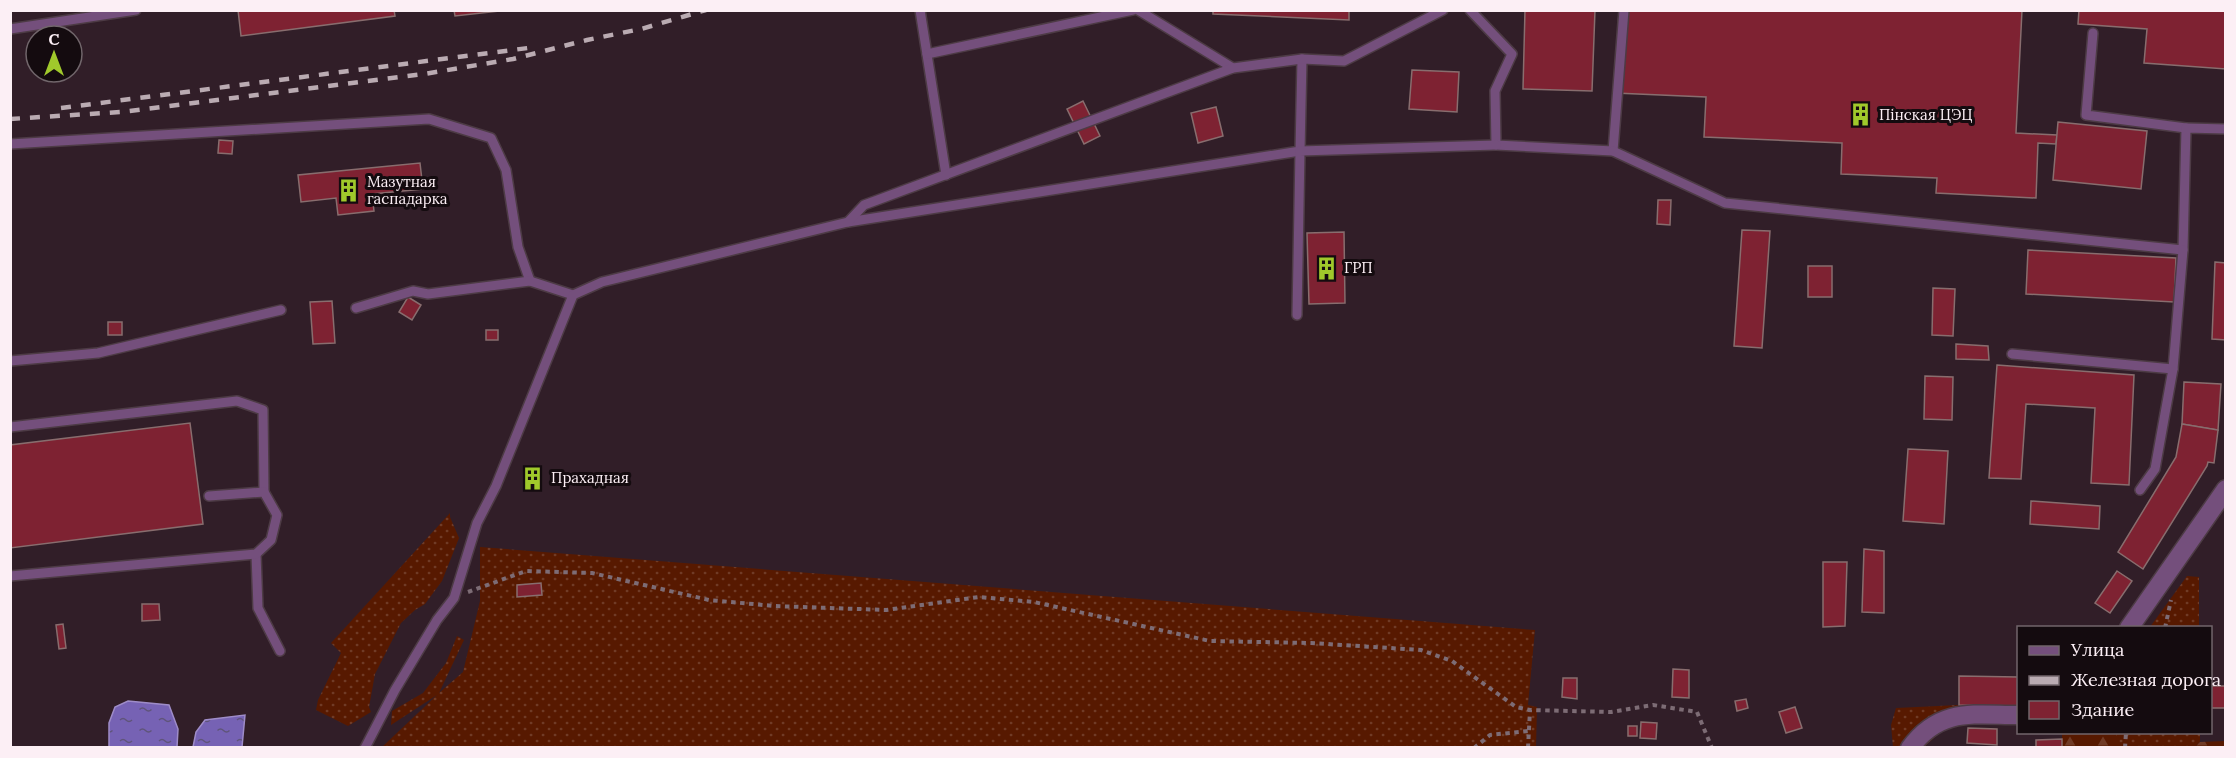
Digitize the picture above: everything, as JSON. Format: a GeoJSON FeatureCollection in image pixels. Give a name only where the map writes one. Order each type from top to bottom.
{"type":"FeatureCollection","features":[{"type":"Feature","properties":{"kind":"street"},"geometry":{"type":"LineString","coordinates":[[2130,626],[2226,489]]}},
{"type":"Feature","properties":{"kind":"street"},"geometry":{"type":"LineString","coordinates":[[1910,747],[1921,733],[1953,715],[2017,715]]}},
{"type":"Feature","properties":{"kind":"lane"},"geometry":{"type":"LineString","coordinates":[[10,29],[136,10]]}},
{"type":"Feature","properties":{"kind":"lane"},"geometry":{"type":"LineString","coordinates":[[920,10],[946,175]]}},
{"type":"Feature","properties":{"kind":"lane"},"geometry":{"type":"LineString","coordinates":[[927,54],[1133,10]]}},
{"type":"Feature","properties":{"kind":"lane"},"geometry":{"type":"LineString","coordinates":[[1138,10],[1233,68]]}},
{"type":"Feature","properties":{"kind":"lane"},"geometry":{"type":"LineString","coordinates":[[848,222],[864,205],[1233,68],[1302,59],[1344,61],[1443,10]]}},
{"type":"Feature","properties":{"kind":"lane"},"geometry":{"type":"LineString","coordinates":[[1470,10],[1512,54],[1495,91],[1496,145]]}},
{"type":"Feature","properties":{"kind":"lane"},"geometry":{"type":"LineString","coordinates":[[1613,151],[1624,10]]}},
{"type":"Feature","properties":{"kind":"lane"},"geometry":{"type":"LineString","coordinates":[[2092,33],[2086,115],[2186,128],[2226,129]]}},
{"type":"Feature","properties":{"kind":"lane"},"geometry":{"type":"LineString","coordinates":[[1297,315],[1302,59]]}},
{"type":"Feature","properties":{"kind":"lane"},"geometry":{"type":"LineString","coordinates":[[10,144],[429,119],[491,138],[506,170],[518,247],[530,281]]}},
{"type":"Feature","properties":{"kind":"lane"},"geometry":{"type":"LineString","coordinates":[[2140,490],[2155,469],[2173,369],[2182,249],[2186,128]]}},
{"type":"Feature","properties":{"kind":"lane"},"geometry":{"type":"LineString","coordinates":[[356,308],[413,291],[428,294],[530,281],[573,295],[602,282],[848,222],[1300,151],[1496,145],[1613,151],[1725,203],[2182,249]]}},
{"type":"Feature","properties":{"kind":"lane"},"geometry":{"type":"LineString","coordinates":[[365,747],[436,620],[454,598],[477,523],[496,486],[573,295]]}},
{"type":"Feature","properties":{"kind":"lane"},"geometry":{"type":"LineString","coordinates":[[10,361],[98,353],[281,310]]}},
{"type":"Feature","properties":{"kind":"lane"},"geometry":{"type":"LineString","coordinates":[[2012,354],[2173,369]]}},
{"type":"Feature","properties":{"kind":"lane"},"geometry":{"type":"LineString","coordinates":[[10,427],[237,401],[263,410],[264,492],[277,515],[271,540],[256,554],[10,576]]}},
{"type":"Feature","properties":{"kind":"lane"},"geometry":{"type":"LineString","coordinates":[[209,496],[264,492]]}},
{"type":"Feature","properties":{"kind":"lane"},"geometry":{"type":"LineString","coordinates":[[256,554],[258,608],[279,651]]}},
{"type":"Feature","properties":{"kind":"path"},"geometry":{"type":"LineString","coordinates":[[454,598],[526,571],[592,573],[709,600],[774,606],[886,610],[979,597],[1034,602],[1210,641],[1311,643],[1421,650],[1452,661],[1516,707],[1530,710],[1611,712],[1653,705],[1697,712],[1712,747]]}},
{"type":"Feature","properties":{"kind":"path"},"geometry":{"type":"LineString","coordinates":[[1528,747],[1530,710]]}},
{"type":"Feature","properties":{"kind":"path"},"geometry":{"type":"LineString","coordinates":[[1474,747],[1490,735],[1528,731]]}},
{"type":"Feature","properties":{"kind":"green space"},"geometry":{"type":"Polygon","coordinates":[[[450,513],[459,538],[442,581],[425,604],[401,623],[375,674],[369,707],[371,712],[348,726],[316,710],[318,700],[341,653],[331,643],[450,513]]]}},
{"type":"Feature","properties":{"kind":"green space"},"geometry":{"type":"Polygon","coordinates":[[[480,547],[1535,630],[1528,705],[1537,707],[1536,747],[381,748],[437,695],[391,725],[392,711],[423,693],[446,663],[457,636],[464,640],[439,693],[463,672],[480,601],[480,547]]]}},
{"type":"Feature","properties":{"kind":"green space"},"geometry":{"type":"Polygon","coordinates":[[[2187,576],[2199,577],[2199,626],[2151,626],[2187,576]]]}},
{"type":"Feature","properties":{"kind":"green space"},"geometry":{"type":"Polygon","coordinates":[[[1959,705],[1950,721],[1955,719],[1924,747],[1893,747],[1891,725],[1896,708],[1959,705]]]}},
{"type":"Feature","properties":{"kind":"green space"},"geometry":{"type":"Polygon","coordinates":[[[2062,734],[2116,734],[2116,747],[2062,747],[2062,734]]]}},
{"type":"Feature","properties":{"kind":"green space"},"geometry":{"type":"Polygon","coordinates":[[[2116,734],[2200,734],[2200,742],[2195,747],[2116,747],[2116,734]]]}},
{"type":"Feature","properties":{"kind":"green space"},"geometry":{"type":"Polygon","coordinates":[[[2225,741],[2225,747],[2195,747],[2200,742],[2225,741]]]}},
{"type":"Feature","properties":{"kind":"water"},"geometry":{"type":"Polygon","coordinates":[[[128,701],[169,705],[178,729],[177,747],[109,747],[109,723],[115,707],[128,701]]]}},
{"type":"Feature","properties":{"kind":"water"},"geometry":{"type":"Polygon","coordinates":[[[245,715],[242,747],[193,747],[196,732],[205,720],[245,715]]]}},
{"type":"Feature","properties":{"kind":"building"},"geometry":{"type":"Polygon","coordinates":[[[238,10],[394,10],[395,16],[241,36],[238,10]]]}},
{"type":"Feature","properties":{"kind":"building"},"geometry":{"type":"Polygon","coordinates":[[[454,10],[499,10],[499,11],[455,16],[454,10]]]}},
{"type":"Feature","properties":{"kind":"building"},"geometry":{"type":"Polygon","coordinates":[[[1213,10],[1349,10],[1349,20],[1213,14],[1213,10]]]}},
{"type":"Feature","properties":{"kind":"building"},"geometry":{"type":"Polygon","coordinates":[[[1525,10],[1595,10],[1592,91],[1523,89],[1525,10]]]}},
{"type":"Feature","properties":{"kind":"building","name":"Пінская ЦЭЦ"},"geometry":{"type":"Polygon","coordinates":[[[1619,10],[2022,10],[2016,133],[2057,135],[2056,144],[2038,143],[2036,198],[1936,193],[1937,178],[1841,174],[1842,143],[1704,137],[1706,97],[1615,93],[1619,10]]]}},
{"type":"Feature","properties":{"kind":"building"},"geometry":{"type":"Polygon","coordinates":[[[2079,10],[2226,10],[2226,69],[2144,63],[2147,29],[2078,24],[2079,10]]]}},
{"type":"Feature","properties":{"kind":"building"},"geometry":{"type":"Polygon","coordinates":[[[1412,70],[1459,72],[1457,112],[1409,109],[1412,70]]]}},
{"type":"Feature","properties":{"kind":"building"},"geometry":{"type":"Polygon","coordinates":[[[1083,101],[1100,136],[1084,144],[1067,109],[1083,101]]]}},
{"type":"Feature","properties":{"kind":"building"},"geometry":{"type":"Polygon","coordinates":[[[1216,107],[1223,136],[1198,143],[1191,113],[1216,107]]]}},
{"type":"Feature","properties":{"kind":"building"},"geometry":{"type":"Polygon","coordinates":[[[2058,122],[2147,131],[2141,189],[2053,180],[2058,122]]]}},
{"type":"Feature","properties":{"kind":"building"},"geometry":{"type":"Polygon","coordinates":[[[219,140],[233,141],[232,154],[218,153],[219,140]]]}},
{"type":"Feature","properties":{"kind":"building","name":"Мазутная гаспадарка"},"geometry":{"type":"Polygon","coordinates":[[[420,163],[423,189],[372,194],[374,211],[338,215],[336,198],[301,202],[298,175],[420,163]]]}},
{"type":"Feature","properties":{"kind":"building"},"geometry":{"type":"Polygon","coordinates":[[[1658,200],[1671,200],[1670,225],[1657,224],[1658,200]]]}},
{"type":"Feature","properties":{"kind":"building"},"geometry":{"type":"Polygon","coordinates":[[[1742,230],[1770,231],[1762,348],[1734,346],[1742,230]]]}},
{"type":"Feature","properties":{"kind":"building","name":"ГРП"},"geometry":{"type":"Polygon","coordinates":[[[1344,232],[1345,303],[1309,304],[1307,233],[1344,232]]]}},
{"type":"Feature","properties":{"kind":"building"},"geometry":{"type":"Polygon","coordinates":[[[2028,250],[2176,258],[2174,302],[2026,294],[2028,250]]]}},
{"type":"Feature","properties":{"kind":"building"},"geometry":{"type":"Polygon","coordinates":[[[2215,262],[2226,263],[2226,340],[2212,339],[2215,262]]]}},
{"type":"Feature","properties":{"kind":"building"},"geometry":{"type":"Polygon","coordinates":[[[1808,266],[1832,266],[1832,297],[1808,297],[1808,266]]]}},
{"type":"Feature","properties":{"kind":"building"},"geometry":{"type":"Polygon","coordinates":[[[1933,288],[1955,289],[1953,336],[1932,335],[1933,288]]]}},
{"type":"Feature","properties":{"kind":"building"},"geometry":{"type":"Polygon","coordinates":[[[408,297],[421,305],[412,320],[399,312],[408,297]]]}},
{"type":"Feature","properties":{"kind":"building"},"geometry":{"type":"Polygon","coordinates":[[[332,301],[335,343],[313,344],[310,302],[332,301]]]}},
{"type":"Feature","properties":{"kind":"building"},"geometry":{"type":"Polygon","coordinates":[[[108,322],[122,322],[122,335],[108,335],[108,322]]]}},
{"type":"Feature","properties":{"kind":"building"},"geometry":{"type":"Polygon","coordinates":[[[486,330],[498,330],[498,340],[486,340],[486,330]]]}},
{"type":"Feature","properties":{"kind":"building"},"geometry":{"type":"Polygon","coordinates":[[[1956,344],[1988,346],[1989,360],[1956,359],[1956,344]]]}},
{"type":"Feature","properties":{"kind":"building"},"geometry":{"type":"Polygon","coordinates":[[[1997,365],[2134,375],[2129,485],[2091,483],[2095,408],[2026,404],[2021,479],[1989,478],[1997,365]]]}},
{"type":"Feature","properties":{"kind":"building"},"geometry":{"type":"Polygon","coordinates":[[[1925,376],[1953,377],[1952,420],[1924,419],[1925,376]]]}},
{"type":"Feature","properties":{"kind":"building"},"geometry":{"type":"Polygon","coordinates":[[[2184,382],[2221,384],[2218,430],[2182,424],[2184,382]]]}},
{"type":"Feature","properties":{"kind":"building"},"geometry":{"type":"Polygon","coordinates":[[[190,423],[203,524],[10,548],[10,445],[190,423]]]}},
{"type":"Feature","properties":{"kind":"building"},"geometry":{"type":"Polygon","coordinates":[[[2182,424],[2218,430],[2214,463],[2208,462],[2143,569],[2118,552],[2176,457],[2182,424]]]}},
{"type":"Feature","properties":{"kind":"building"},"geometry":{"type":"Polygon","coordinates":[[[1908,449],[1948,451],[1944,524],[1903,521],[1908,449]]]}},
{"type":"Feature","properties":{"kind":"building","name":"Прахадная"},"geometry":{"type":"Polygon","coordinates":[[[526,468],[541,469],[540,488],[525,487],[526,468]]]}},
{"type":"Feature","properties":{"kind":"building"},"geometry":{"type":"Polygon","coordinates":[[[2031,501],[2100,506],[2099,529],[2030,524],[2031,501]]]}},
{"type":"Feature","properties":{"kind":"building"},"geometry":{"type":"Polygon","coordinates":[[[1864,549],[1884,551],[1884,613],[1862,612],[1864,549]]]}},
{"type":"Feature","properties":{"kind":"building"},"geometry":{"type":"Polygon","coordinates":[[[1823,562],[1847,562],[1845,626],[1823,627],[1823,562]]]}},
{"type":"Feature","properties":{"kind":"building"},"geometry":{"type":"Polygon","coordinates":[[[2117,571],[2132,581],[2110,613],[2095,603],[2117,571]]]}},
{"type":"Feature","properties":{"kind":"building"},"geometry":{"type":"Polygon","coordinates":[[[541,583],[542,595],[517,597],[517,585],[541,583]]]}},
{"type":"Feature","properties":{"kind":"building"},"geometry":{"type":"Polygon","coordinates":[[[142,604],[159,604],[160,620],[142,621],[142,604]]]}},
{"type":"Feature","properties":{"kind":"building"},"geometry":{"type":"Polygon","coordinates":[[[63,624],[66,648],[59,649],[56,625],[63,624]]]}},
{"type":"Feature","properties":{"kind":"building"},"geometry":{"type":"Polygon","coordinates":[[[1673,669],[1689,670],[1689,698],[1672,697],[1673,669]]]}},
{"type":"Feature","properties":{"kind":"building"},"geometry":{"type":"Polygon","coordinates":[[[1959,676],[2017,677],[2017,706],[1959,705],[1959,676]]]}},
{"type":"Feature","properties":{"kind":"building"},"geometry":{"type":"Polygon","coordinates":[[[1563,678],[1577,678],[1577,699],[1562,697],[1563,678]]]}},
{"type":"Feature","properties":{"kind":"building"},"geometry":{"type":"Polygon","coordinates":[[[2212,686],[2226,686],[2226,708],[2212,708],[2212,686]]]}},
{"type":"Feature","properties":{"kind":"building"},"geometry":{"type":"Polygon","coordinates":[[[1746,699],[1748,708],[1737,711],[1735,701],[1746,699]]]}},
{"type":"Feature","properties":{"kind":"building"},"geometry":{"type":"Polygon","coordinates":[[[1795,707],[1802,728],[1786,733],[1779,712],[1795,707]]]}},
{"type":"Feature","properties":{"kind":"building"},"geometry":{"type":"Polygon","coordinates":[[[1641,722],[1657,723],[1656,739],[1640,738],[1641,722]]]}},
{"type":"Feature","properties":{"kind":"building"},"geometry":{"type":"Polygon","coordinates":[[[1628,726],[1637,726],[1637,736],[1628,736],[1628,726]]]}},
{"type":"Feature","properties":{"kind":"building"},"geometry":{"type":"Polygon","coordinates":[[[1968,728],[1997,729],[1997,745],[1967,743],[1968,728]]]}},
{"type":"Feature","properties":{"kind":"building"},"geometry":{"type":"Polygon","coordinates":[[[2062,739],[2062,748],[2036,748],[2036,740],[2062,739]]]}},
{"type":"Feature","properties":{"kind":"railway"},"geometry":{"type":"LineString","coordinates":[[10,119],[121,112],[424,74],[513,59],[641,29],[706,10]]}},
{"type":"Feature","properties":{"kind":"railway"},"geometry":{"type":"LineString","coordinates":[[61,108],[528,48]]}},
{"type":"Feature","properties":{"kind":"place","name":"Пінская ЦЭЦ"},"geometry":{"type":"Point","coordinates":[1861,115]}},
{"type":"Feature","properties":{"kind":"place","name":"Мазутная гаспадарка"},"geometry":{"type":"Point","coordinates":[349,191]}},
{"type":"Feature","properties":{"kind":"place","name":"ГРП"},"geometry":{"type":"Point","coordinates":[1326,268]}},
{"type":"Feature","properties":{"kind":"place","name":"Прахадная"},"geometry":{"type":"Point","coordinates":[533,478]}}]}
